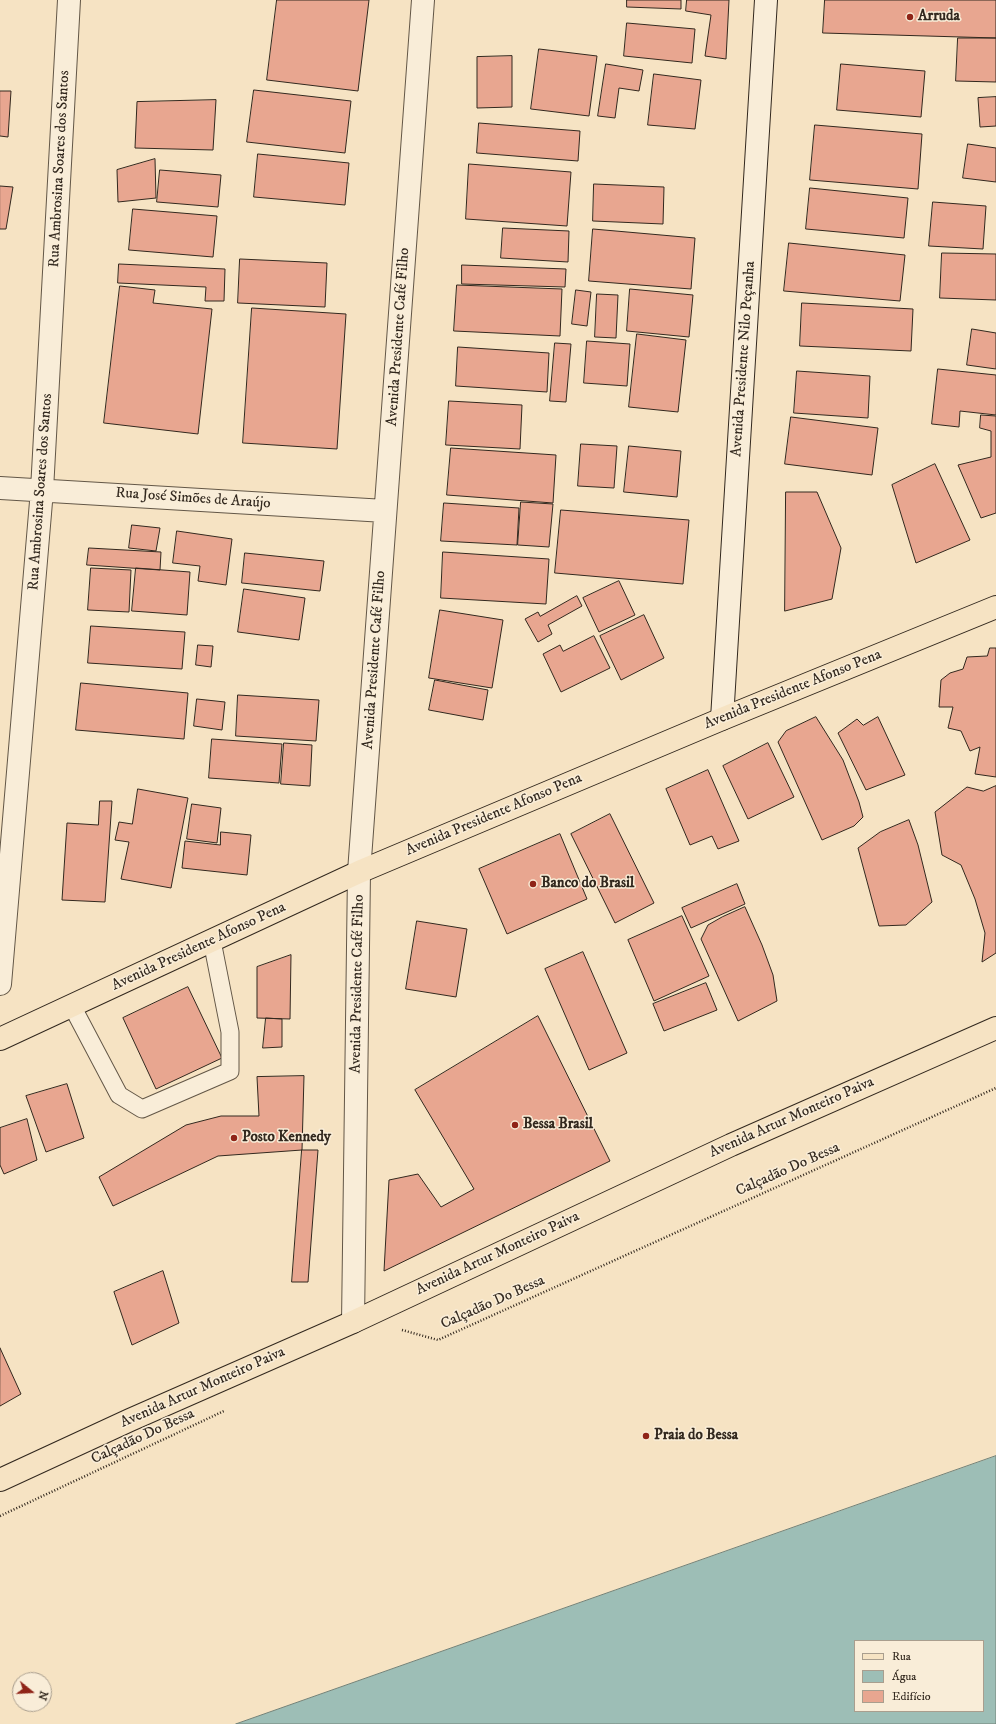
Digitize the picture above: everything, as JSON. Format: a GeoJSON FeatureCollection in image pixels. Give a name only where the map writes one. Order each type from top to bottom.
{"type":"FeatureCollection","features":[{"type":"Feature","properties":{"kind":"main road","name":"Avenida Presidente Afonso Pena"},"geometry":{"type":"LineString","coordinates":[[0,1039],[359,872],[722,719],[996,607]]}},
{"type":"Feature","properties":{"kind":"main road","name":"Avenida Artur Monteiro Paiva"},"geometry":{"type":"LineString","coordinates":[[0,1480],[130,1420],[353,1322],[731,1145],[996,1028]]}},
{"type":"Feature","properties":{"kind":"street","name":"Rua Ambrosina Soares dos Santos"},"geometry":{"type":"LineString","coordinates":[[0,984],[42,490],[69,0]]}},
{"type":"Feature","properties":{"kind":"street","name":"Avenida Presidente Café Filho"},"geometry":{"type":"LineString","coordinates":[[353,1322],[359,872],[423,0]]}},
{"type":"Feature","properties":{"kind":"street","name":"Avenida Presidente Nilo Peçanha"},"geometry":{"type":"LineString","coordinates":[[722,719],[766,0]]}},
{"type":"Feature","properties":{"kind":"street","name":"Rua José Simões de Araújo"},"geometry":{"type":"LineString","coordinates":[[0,488],[385,511]]}},
{"type":"Feature","properties":{"kind":"lane"},"geometry":{"type":"LineString","coordinates":[[72,1006],[119,1095],[142,1109],[230,1071],[230,1032],[212,941]]}},
{"type":"Feature","properties":{"kind":"path","name":"Calçadão Do Bessa"},"geometry":{"type":"LineString","coordinates":[[397,1329],[438,1340],[996,1088]]}},
{"type":"Feature","properties":{"kind":"path","name":"Calçadão Do Bessa"},"geometry":{"type":"LineString","coordinates":[[0,1516],[224,1411]]}},
{"type":"Feature","properties":{"kind":"water"},"geometry":{"type":"Polygon","coordinates":[[[996,1456],[996,1724],[236,1724],[996,1456]]]}},
{"type":"Feature","properties":{"kind":"building"},"geometry":{"type":"Polygon","coordinates":[[[277,0],[369,0],[358,91],[267,80],[277,0]]]}},
{"type":"Feature","properties":{"kind":"building"},"geometry":{"type":"Polygon","coordinates":[[[627,0],[681,0],[681,9],[627,7],[627,0]]]}},
{"type":"Feature","properties":{"kind":"building"},"geometry":{"type":"Polygon","coordinates":[[[687,0],[729,0],[726,59],[705,56],[711,15],[686,11],[687,0]]]}},
{"type":"Feature","properties":{"kind":"building","name":"Arruda"},"geometry":{"type":"Polygon","coordinates":[[[825,0],[996,0],[996,38],[823,33],[825,0]]]}},
{"type":"Feature","properties":{"kind":"building"},"geometry":{"type":"Polygon","coordinates":[[[627,23],[695,29],[692,63],[624,56],[627,23]]]}},
{"type":"Feature","properties":{"kind":"building"},"geometry":{"type":"Polygon","coordinates":[[[958,38],[996,38],[996,82],[956,81],[958,38]]]}},
{"type":"Feature","properties":{"kind":"building"},"geometry":{"type":"Polygon","coordinates":[[[539,49],[597,56],[589,116],[531,109],[539,49]]]}},
{"type":"Feature","properties":{"kind":"building"},"geometry":{"type":"Polygon","coordinates":[[[512,56],[512,107],[477,108],[477,57],[512,56]]]}},
{"type":"Feature","properties":{"kind":"building"},"geometry":{"type":"Polygon","coordinates":[[[606,64],[643,70],[639,91],[619,88],[615,118],[598,116],[606,64]]]}},
{"type":"Feature","properties":{"kind":"building"},"geometry":{"type":"Polygon","coordinates":[[[841,64],[925,71],[921,117],[837,110],[841,64]]]}},
{"type":"Feature","properties":{"kind":"building"},"geometry":{"type":"Polygon","coordinates":[[[654,74],[701,80],[695,129],[648,125],[654,74]]]}},
{"type":"Feature","properties":{"kind":"building"},"geometry":{"type":"Polygon","coordinates":[[[254,90],[351,101],[345,153],[247,142],[254,90]]]}},
{"type":"Feature","properties":{"kind":"building"},"geometry":{"type":"Polygon","coordinates":[[[0,91],[11,91],[8,137],[0,136],[0,91]]]}},
{"type":"Feature","properties":{"kind":"building"},"geometry":{"type":"Polygon","coordinates":[[[996,97],[996,126],[980,127],[978,98],[996,97]]]}},
{"type":"Feature","properties":{"kind":"building"},"geometry":{"type":"Polygon","coordinates":[[[216,100],[213,150],[135,148],[137,102],[216,100]]]}},
{"type":"Feature","properties":{"kind":"building"},"geometry":{"type":"Polygon","coordinates":[[[479,123],[580,131],[578,161],[477,153],[479,123]]]}},
{"type":"Feature","properties":{"kind":"building"},"geometry":{"type":"Polygon","coordinates":[[[815,125],[922,134],[918,189],[810,180],[815,125]]]}},
{"type":"Feature","properties":{"kind":"building"},"geometry":{"type":"Polygon","coordinates":[[[968,144],[996,148],[996,182],[963,178],[968,144]]]}},
{"type":"Feature","properties":{"kind":"building"},"geometry":{"type":"Polygon","coordinates":[[[258,154],[349,163],[345,205],[254,197],[258,154]]]}},
{"type":"Feature","properties":{"kind":"building"},"geometry":{"type":"Polygon","coordinates":[[[155,159],[156,198],[118,202],[117,170],[155,159]]]}},
{"type":"Feature","properties":{"kind":"building"},"geometry":{"type":"Polygon","coordinates":[[[469,164],[571,172],[567,226],[466,219],[469,164]]]}},
{"type":"Feature","properties":{"kind":"building"},"geometry":{"type":"Polygon","coordinates":[[[160,170],[221,175],[218,207],[157,202],[160,170]]]}},
{"type":"Feature","properties":{"kind":"building"},"geometry":{"type":"Polygon","coordinates":[[[594,184],[664,187],[663,224],[593,221],[594,184]]]}},
{"type":"Feature","properties":{"kind":"building"},"geometry":{"type":"Polygon","coordinates":[[[0,186],[13,187],[6,229],[0,229],[0,186]]]}},
{"type":"Feature","properties":{"kind":"building"},"geometry":{"type":"Polygon","coordinates":[[[810,188],[908,198],[904,238],[806,229],[810,188]]]}},
{"type":"Feature","properties":{"kind":"building"},"geometry":{"type":"Polygon","coordinates":[[[933,202],[986,206],[983,249],[929,246],[933,202]]]}},
{"type":"Feature","properties":{"kind":"building"},"geometry":{"type":"Polygon","coordinates":[[[133,209],[217,216],[213,257],[129,250],[133,209]]]}},
{"type":"Feature","properties":{"kind":"building"},"geometry":{"type":"Polygon","coordinates":[[[503,228],[569,231],[568,262],[501,258],[503,228]]]}},
{"type":"Feature","properties":{"kind":"building"},"geometry":{"type":"Polygon","coordinates":[[[593,229],[695,238],[691,289],[589,281],[593,229]]]}},
{"type":"Feature","properties":{"kind":"building"},"geometry":{"type":"Polygon","coordinates":[[[789,243],[905,255],[900,301],[784,291],[789,243]]]}},
{"type":"Feature","properties":{"kind":"building"},"geometry":{"type":"Polygon","coordinates":[[[942,253],[996,254],[996,300],[940,298],[942,253]]]}},
{"type":"Feature","properties":{"kind":"building"},"geometry":{"type":"Polygon","coordinates":[[[240,259],[327,263],[325,307],[238,303],[240,259]]]}},
{"type":"Feature","properties":{"kind":"building"},"geometry":{"type":"Polygon","coordinates":[[[119,264],[225,269],[224,301],[205,301],[206,287],[118,283],[119,264]]]}},
{"type":"Feature","properties":{"kind":"building"},"geometry":{"type":"Polygon","coordinates":[[[462,265],[566,269],[565,287],[462,284],[462,265]]]}},
{"type":"Feature","properties":{"kind":"building"},"geometry":{"type":"Polygon","coordinates":[[[457,285],[562,289],[560,336],[454,331],[457,285]]]}},
{"type":"Feature","properties":{"kind":"building"},"geometry":{"type":"Polygon","coordinates":[[[120,286],[155,290],[153,303],[212,309],[198,434],[104,423],[120,286]]]}},
{"type":"Feature","properties":{"kind":"building"},"geometry":{"type":"Polygon","coordinates":[[[630,289],[693,295],[689,337],[627,331],[630,289]]]}},
{"type":"Feature","properties":{"kind":"building"},"geometry":{"type":"Polygon","coordinates":[[[576,290],[591,292],[587,326],[572,324],[576,290]]]}},
{"type":"Feature","properties":{"kind":"building"},"geometry":{"type":"Polygon","coordinates":[[[597,294],[618,295],[616,338],[595,337],[597,294]]]}},
{"type":"Feature","properties":{"kind":"building"},"geometry":{"type":"Polygon","coordinates":[[[802,303],[913,309],[911,351],[800,346],[802,303]]]}},
{"type":"Feature","properties":{"kind":"building"},"geometry":{"type":"Polygon","coordinates":[[[252,308],[346,314],[337,449],[243,443],[252,308]]]}},
{"type":"Feature","properties":{"kind":"building"},"geometry":{"type":"Polygon","coordinates":[[[972,329],[996,333],[996,369],[967,365],[972,329]]]}},
{"type":"Feature","properties":{"kind":"building"},"geometry":{"type":"Polygon","coordinates":[[[637,334],[686,340],[678,412],[629,407],[637,334]]]}},
{"type":"Feature","properties":{"kind":"building"},"geometry":{"type":"Polygon","coordinates":[[[587,341],[630,344],[627,386],[584,383],[587,341]]]}},
{"type":"Feature","properties":{"kind":"building"},"geometry":{"type":"Polygon","coordinates":[[[555,343],[571,344],[566,402],[550,401],[555,343]]]}},
{"type":"Feature","properties":{"kind":"building"},"geometry":{"type":"Polygon","coordinates":[[[458,347],[549,353],[547,392],[456,386],[458,347]]]}},
{"type":"Feature","properties":{"kind":"building"},"geometry":{"type":"Polygon","coordinates":[[[938,369],[996,375],[996,415],[960,411],[959,427],[932,424],[938,369]]]}},
{"type":"Feature","properties":{"kind":"building"},"geometry":{"type":"Polygon","coordinates":[[[797,371],[870,376],[868,418],[794,413],[797,371]]]}},
{"type":"Feature","properties":{"kind":"building"},"geometry":{"type":"Polygon","coordinates":[[[449,401],[522,405],[520,449],[446,445],[449,401]]]}},
{"type":"Feature","properties":{"kind":"building"},"geometry":{"type":"Polygon","coordinates":[[[981,415],[996,416],[996,513],[981,518],[958,465],[991,457],[991,431],[980,428],[981,415]]]}},
{"type":"Feature","properties":{"kind":"building"},"geometry":{"type":"Polygon","coordinates":[[[791,417],[878,428],[872,475],[785,464],[791,417]]]}},
{"type":"Feature","properties":{"kind":"building"},"geometry":{"type":"Polygon","coordinates":[[[581,444],[617,446],[614,488],[578,486],[581,444]]]}},
{"type":"Feature","properties":{"kind":"building"},"geometry":{"type":"Polygon","coordinates":[[[629,446],[681,451],[677,497],[624,492],[629,446]]]}},
{"type":"Feature","properties":{"kind":"building"},"geometry":{"type":"Polygon","coordinates":[[[451,448],[556,455],[553,503],[447,495],[451,448]]]}},
{"type":"Feature","properties":{"kind":"building"},"geometry":{"type":"Polygon","coordinates":[[[935,464],[970,540],[916,563],[892,485],[935,464]]]}},
{"type":"Feature","properties":{"kind":"building"},"geometry":{"type":"Polygon","coordinates":[[[786,492],[817,492],[841,548],[832,599],[785,611],[786,492]]]}},
{"type":"Feature","properties":{"kind":"building"},"geometry":{"type":"Polygon","coordinates":[[[521,502],[553,504],[549,547],[518,545],[521,502]]]}},
{"type":"Feature","properties":{"kind":"building"},"geometry":{"type":"Polygon","coordinates":[[[444,503],[519,508],[517,545],[441,541],[444,503]]]}},
{"type":"Feature","properties":{"kind":"building"},"geometry":{"type":"Polygon","coordinates":[[[561,510],[689,520],[683,584],[555,573],[561,510]]]}},
{"type":"Feature","properties":{"kind":"building"},"geometry":{"type":"Polygon","coordinates":[[[132,525],[160,528],[156,551],[129,548],[132,525]]]}},
{"type":"Feature","properties":{"kind":"building"},"geometry":{"type":"Polygon","coordinates":[[[177,531],[232,539],[226,585],[198,581],[200,566],[173,563],[177,531]]]}},
{"type":"Feature","properties":{"kind":"building"},"geometry":{"type":"Polygon","coordinates":[[[89,548],[161,552],[160,570],[87,565],[89,548]]]}},
{"type":"Feature","properties":{"kind":"building"},"geometry":{"type":"Polygon","coordinates":[[[443,552],[549,559],[546,604],[441,598],[443,552]]]}},
{"type":"Feature","properties":{"kind":"building"},"geometry":{"type":"Polygon","coordinates":[[[245,553],[324,561],[320,591],[242,583],[245,553]]]}},
{"type":"Feature","properties":{"kind":"building"},"geometry":{"type":"Polygon","coordinates":[[[91,568],[131,570],[129,612],[88,610],[91,568]]]}},
{"type":"Feature","properties":{"kind":"building"},"geometry":{"type":"Polygon","coordinates":[[[136,568],[190,572],[187,615],[132,611],[136,568]]]}},
{"type":"Feature","properties":{"kind":"building"},"geometry":{"type":"Polygon","coordinates":[[[619,581],[635,615],[599,632],[583,598],[619,581]]]}},
{"type":"Feature","properties":{"kind":"building"},"geometry":{"type":"Polygon","coordinates":[[[244,589],[305,598],[299,640],[238,632],[244,589]]]}},
{"type":"Feature","properties":{"kind":"building"},"geometry":{"type":"Polygon","coordinates":[[[577,596],[582,606],[548,625],[552,634],[538,642],[525,619],[538,612],[540,616],[577,596]]]}},
{"type":"Feature","properties":{"kind":"building"},"geometry":{"type":"Polygon","coordinates":[[[440,610],[503,620],[492,688],[429,678],[440,610]]]}},
{"type":"Feature","properties":{"kind":"building"},"geometry":{"type":"Polygon","coordinates":[[[644,615],[664,658],[621,680],[600,636],[644,615]]]}},
{"type":"Feature","properties":{"kind":"building"},"geometry":{"type":"Polygon","coordinates":[[[91,626],[185,632],[182,669],[88,663],[91,626]]]}},
{"type":"Feature","properties":{"kind":"building"},"geometry":{"type":"Polygon","coordinates":[[[594,636],[610,668],[561,692],[543,654],[560,645],[563,651],[594,636]]]}},
{"type":"Feature","properties":{"kind":"building"},"geometry":{"type":"Polygon","coordinates":[[[198,645],[213,646],[211,667],[196,665],[198,645]]]}},
{"type":"Feature","properties":{"kind":"building"},"geometry":{"type":"Polygon","coordinates":[[[990,648],[996,648],[996,777],[975,774],[980,747],[970,751],[961,731],[948,728],[953,707],[939,707],[941,680],[950,673],[963,669],[967,657],[987,656],[990,648]]]}},
{"type":"Feature","properties":{"kind":"building"},"geometry":{"type":"Polygon","coordinates":[[[435,680],[488,690],[483,720],[429,710],[435,680]]]}},
{"type":"Feature","properties":{"kind":"building"},"geometry":{"type":"Polygon","coordinates":[[[81,683],[188,693],[184,739],[76,730],[81,683]]]}},
{"type":"Feature","properties":{"kind":"building"},"geometry":{"type":"Polygon","coordinates":[[[238,695],[319,700],[316,741],[236,736],[238,695]]]}},
{"type":"Feature","properties":{"kind":"building"},"geometry":{"type":"Polygon","coordinates":[[[197,699],[225,702],[222,730],[194,726],[197,699]]]}},
{"type":"Feature","properties":{"kind":"building"},"geometry":{"type":"Polygon","coordinates":[[[816,717],[843,760],[863,817],[854,826],[822,840],[778,742],[786,731],[816,717]]]}},
{"type":"Feature","properties":{"kind":"building"},"geometry":{"type":"Polygon","coordinates":[[[878,717],[905,775],[866,790],[838,733],[857,719],[863,725],[878,717]]]}},
{"type":"Feature","properties":{"kind":"building"},"geometry":{"type":"Polygon","coordinates":[[[212,739],[282,744],[279,783],[209,778],[212,739]]]}},
{"type":"Feature","properties":{"kind":"building"},"geometry":{"type":"Polygon","coordinates":[[[284,743],[312,745],[310,786],[281,784],[284,743]]]}},
{"type":"Feature","properties":{"kind":"building"},"geometry":{"type":"Polygon","coordinates":[[[768,743],[794,797],[748,819],[723,766],[768,743]]]}},
{"type":"Feature","properties":{"kind":"building"},"geometry":{"type":"Polygon","coordinates":[[[708,770],[739,841],[718,849],[712,836],[690,845],[666,789],[708,770]]]}},
{"type":"Feature","properties":{"kind":"building"},"geometry":{"type":"Polygon","coordinates":[[[996,786],[996,953],[982,962],[985,933],[975,899],[961,865],[942,855],[935,812],[967,787],[983,791],[996,786]]]}},
{"type":"Feature","properties":{"kind":"building"},"geometry":{"type":"Polygon","coordinates":[[[138,789],[188,798],[171,888],[121,879],[129,842],[115,840],[119,822],[132,824],[138,789]]]}},
{"type":"Feature","properties":{"kind":"building"},"geometry":{"type":"Polygon","coordinates":[[[100,801],[112,801],[105,902],[62,900],[67,823],[98,825],[100,801]]]}},
{"type":"Feature","properties":{"kind":"building"},"geometry":{"type":"Polygon","coordinates":[[[192,804],[221,808],[217,843],[187,839],[192,804]]]}},
{"type":"Feature","properties":{"kind":"building"},"geometry":{"type":"Polygon","coordinates":[[[610,814],[654,903],[615,923],[571,834],[610,814]]]}},
{"type":"Feature","properties":{"kind":"building"},"geometry":{"type":"Polygon","coordinates":[[[909,820],[918,845],[932,902],[906,925],[879,926],[858,848],[880,832],[909,820]]]}},
{"type":"Feature","properties":{"kind":"building"},"geometry":{"type":"Polygon","coordinates":[[[221,832],[251,835],[247,875],[182,868],[185,841],[220,845],[221,832]]]}},
{"type":"Feature","properties":{"kind":"building","name":"Banco do Brasil"},"geometry":{"type":"Polygon","coordinates":[[[560,834],[587,899],[507,934],[479,869],[560,834]]]}},
{"type":"Feature","properties":{"kind":"building"},"geometry":{"type":"Polygon","coordinates":[[[737,884],[745,904],[691,928],[682,908],[737,884]]]}},
{"type":"Feature","properties":{"kind":"building"},"geometry":{"type":"Polygon","coordinates":[[[745,907],[762,945],[773,975],[777,1001],[738,1021],[701,939],[708,925],[745,907]]]}},
{"type":"Feature","properties":{"kind":"building"},"geometry":{"type":"Polygon","coordinates":[[[682,916],[709,976],[654,1001],[628,940],[682,916]]]}},
{"type":"Feature","properties":{"kind":"building"},"geometry":{"type":"Polygon","coordinates":[[[417,921],[467,929],[456,997],[406,989],[417,921]]]}},
{"type":"Feature","properties":{"kind":"building"},"geometry":{"type":"Polygon","coordinates":[[[583,952],[627,1053],[589,1070],[545,969],[583,952]]]}},
{"type":"Feature","properties":{"kind":"building"},"geometry":{"type":"Polygon","coordinates":[[[291,955],[290,1019],[257,1018],[257,967],[291,955]]]}},
{"type":"Feature","properties":{"kind":"building"},"geometry":{"type":"Polygon","coordinates":[[[706,983],[717,1010],[664,1031],[653,1004],[706,983]]]}},
{"type":"Feature","properties":{"kind":"building"},"geometry":{"type":"Polygon","coordinates":[[[188,987],[222,1058],[156,1089],[123,1018],[188,987]]]}},
{"type":"Feature","properties":{"kind":"building","name":"Bessa Brasil"},"geometry":{"type":"Polygon","coordinates":[[[538,1016],[610,1161],[384,1271],[389,1180],[418,1174],[441,1207],[474,1189],[415,1090],[538,1016]]]}},
{"type":"Feature","properties":{"kind":"building"},"geometry":{"type":"Polygon","coordinates":[[[266,1018],[282,1019],[282,1047],[263,1048],[266,1018]]]}},
{"type":"Feature","properties":{"kind":"building","name":"Posto Kennedy"},"geometry":{"type":"Polygon","coordinates":[[[304,1076],[302,1150],[218,1156],[113,1206],[99,1177],[186,1125],[221,1116],[259,1116],[257,1077],[304,1076]]]}},
{"type":"Feature","properties":{"kind":"building"},"geometry":{"type":"Polygon","coordinates":[[[67,1084],[84,1138],[46,1152],[26,1096],[67,1084]]]}},
{"type":"Feature","properties":{"kind":"building"},"geometry":{"type":"Polygon","coordinates":[[[27,1119],[37,1160],[4,1174],[0,1165],[0,1128],[27,1119]]]}},
{"type":"Feature","properties":{"kind":"building"},"geometry":{"type":"Polygon","coordinates":[[[302,1150],[318,1150],[308,1282],[292,1282],[302,1150]]]}},
{"type":"Feature","properties":{"kind":"building"},"geometry":{"type":"Polygon","coordinates":[[[163,1271],[179,1323],[132,1345],[114,1292],[163,1271]]]}},
{"type":"Feature","properties":{"kind":"building"},"geometry":{"type":"Polygon","coordinates":[[[0,1348],[21,1394],[0,1406],[0,1348]]]}},
{"type":"Feature","properties":{"kind":"place","name":"Arruda"},"geometry":{"type":"Point","coordinates":[910,17]}},
{"type":"Feature","properties":{"kind":"place","name":"Banco do Brasil"},"geometry":{"type":"Point","coordinates":[533,884]}},
{"type":"Feature","properties":{"kind":"place","name":"Bessa Brasil"},"geometry":{"type":"Point","coordinates":[515,1125]}},
{"type":"Feature","properties":{"kind":"place","name":"Posto Kennedy"},"geometry":{"type":"Point","coordinates":[234,1138]}},
{"type":"Feature","properties":{"kind":"place","name":"Praia do Bessa"},"geometry":{"type":"Point","coordinates":[646,1436]}}]}
